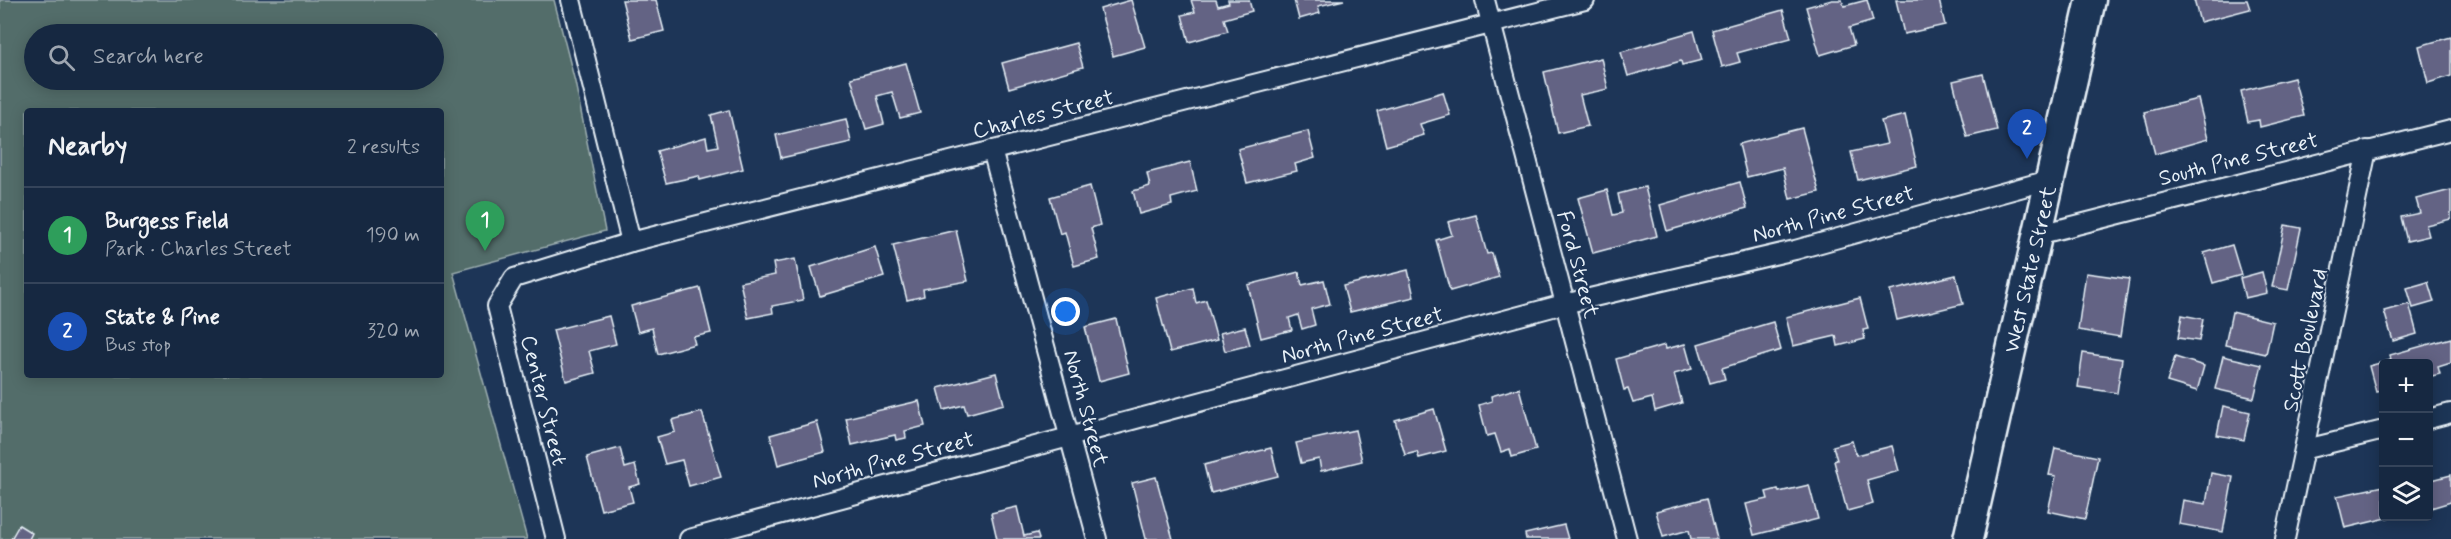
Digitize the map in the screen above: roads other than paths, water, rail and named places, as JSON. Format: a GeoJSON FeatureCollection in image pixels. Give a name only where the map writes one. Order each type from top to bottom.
{"type":"FeatureCollection","features":[{"type":"Feature","properties":{"kind":"main road","name":"West State Street"},"geometry":{"type":"LineString","coordinates":[[1968,539],[2091,0]]}},
{"type":"Feature","properties":{"kind":"street"},"geometry":{"type":"LineString","coordinates":[[571,0],[631,242]]}},
{"type":"Feature","properties":{"kind":"street","name":"Ford Street"},"geometry":{"type":"LineString","coordinates":[[1485,0],[1627,539]]}},
{"type":"Feature","properties":{"kind":"street","name":"Charles Street"},"geometry":{"type":"LineString","coordinates":[[514,278],[631,242],[1585,0]]}},
{"type":"Feature","properties":{"kind":"street","name":"South Pine Street"},"geometry":{"type":"LineString","coordinates":[[2037,235],[2451,130]]}},
{"type":"Feature","properties":{"kind":"street","name":"North Street"},"geometry":{"type":"LineString","coordinates":[[992,150],[1097,539]]}},
{"type":"Feature","properties":{"kind":"street","name":"Scott Boulevard"},"geometry":{"type":"LineString","coordinates":[[2285,539],[2306,449],[2367,150]]}},
{"type":"Feature","properties":{"kind":"street","name":"North Pine Street"},"geometry":{"type":"LineString","coordinates":[[689,539],[1564,304],[1795,250],[2049,180]]}},
{"type":"Feature","properties":{"kind":"street","name":"Center Street"},"geometry":{"type":"LineString","coordinates":[[514,278],[497,306],[556,539]]}},
{"type":"Feature","properties":{"kind":"street"},"geometry":{"type":"LineString","coordinates":[[2433,418],[2451,413]]}},
{"type":"Feature","properties":{"kind":"street"},"geometry":{"type":"LineString","coordinates":[[2306,449],[2379,431]]}},
{"type":"Feature","properties":{"kind":"place","name":"State & Pine"},"geometry":{"type":"Point","coordinates":[2027,159]}},
{"type":"Feature","properties":{"kind":"place","name":"Burgess Field"},"geometry":{"type":"Point","coordinates":[485,251]}}]}
